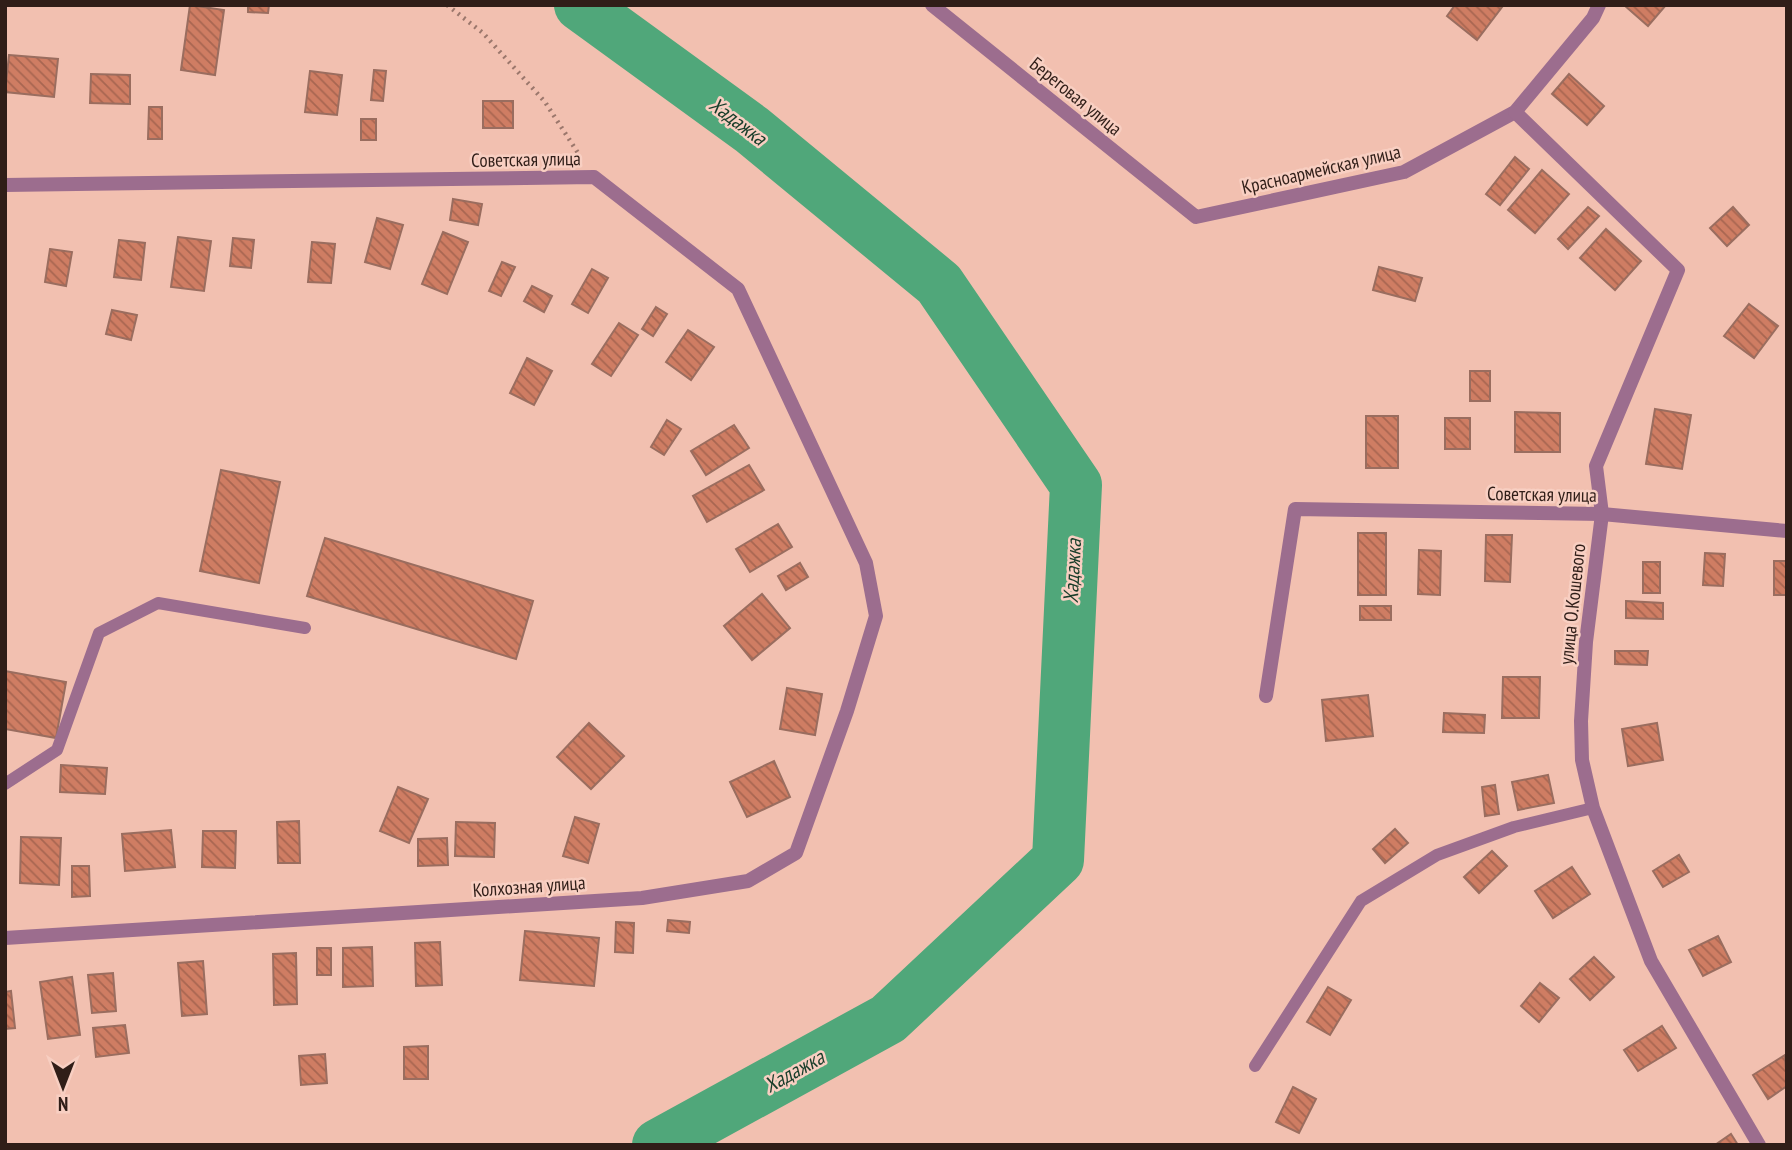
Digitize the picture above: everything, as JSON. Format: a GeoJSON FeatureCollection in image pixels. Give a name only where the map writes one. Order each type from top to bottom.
{"type":"FeatureCollection","features":[{"type":"Feature","properties":{"kind":"street","name":"Береговая улица"},"geometry":{"type":"LineString","coordinates":[[932,5],[1196,217]]}},
{"type":"Feature","properties":{"kind":"street","name":"Красноармейская улица"},"geometry":{"type":"LineString","coordinates":[[1196,217],[1404,172],[1516,111],[1593,18],[1599,5]]}},
{"type":"Feature","properties":{"kind":"street","name":"улица О.Кошевого"},"geometry":{"type":"LineString","coordinates":[[1516,111],[1678,270],[1596,466],[1602,514],[1586,642],[1581,721],[1582,760],[1593,808],[1651,961],[1759,1145]]}},
{"type":"Feature","properties":{"kind":"street","name":"Советская улица"},"geometry":{"type":"LineString","coordinates":[[5,185],[594,177],[738,289],[866,563],[876,616]]}},
{"type":"Feature","properties":{"kind":"street","name":"Советская улица"},"geometry":{"type":"LineString","coordinates":[[1266,696],[1295,509],[1602,514],[1787,531]]}},
{"type":"Feature","properties":{"kind":"street","name":"Колхозная улица"},"geometry":{"type":"LineString","coordinates":[[5,938],[642,898],[748,881],[796,853],[847,711],[876,616]]}},
{"type":"Feature","properties":{"kind":"lane"},"geometry":{"type":"LineString","coordinates":[[5,784],[57,750],[99,633],[158,603],[305,628]]}},
{"type":"Feature","properties":{"kind":"lane"},"geometry":{"type":"LineString","coordinates":[[1255,1066],[1361,901],[1437,855],[1514,827],[1593,808]]}},
{"type":"Feature","properties":{"kind":"path"},"geometry":{"type":"LineString","coordinates":[[447,5],[483,33],[545,102],[594,177]]}},
{"type":"Feature","properties":{"kind":"building"},"geometry":{"type":"Polygon","coordinates":[[[190,5],[224,10],[215,75],[181,70],[190,5]]]}},
{"type":"Feature","properties":{"kind":"building"},"geometry":{"type":"Polygon","coordinates":[[[248,5],[269,5],[268,13],[248,12],[248,5]]]}},
{"type":"Feature","properties":{"kind":"building"},"geometry":{"type":"Polygon","coordinates":[[[1455,5],[1502,7],[1477,40],[1447,16],[1455,5]]]}},
{"type":"Feature","properties":{"kind":"building"},"geometry":{"type":"Polygon","coordinates":[[[1624,5],[1666,5],[1648,26],[1624,5]]]}},
{"type":"Feature","properties":{"kind":"building"},"geometry":{"type":"Polygon","coordinates":[[[9,55],[58,59],[54,97],[5,92],[9,55]]]}},
{"type":"Feature","properties":{"kind":"building"},"geometry":{"type":"Polygon","coordinates":[[[374,70],[386,71],[383,101],[371,100],[374,70]]]}},
{"type":"Feature","properties":{"kind":"building"},"geometry":{"type":"Polygon","coordinates":[[[310,71],[342,75],[337,115],[305,112],[310,71]]]}},
{"type":"Feature","properties":{"kind":"building"},"geometry":{"type":"Polygon","coordinates":[[[91,74],[130,75],[130,104],[90,103],[91,74]]]}},
{"type":"Feature","properties":{"kind":"building"},"geometry":{"type":"Polygon","coordinates":[[[1569,74],[1604,106],[1587,125],[1552,94],[1569,74]]]}},
{"type":"Feature","properties":{"kind":"building"},"geometry":{"type":"Polygon","coordinates":[[[483,101],[513,101],[513,128],[483,128],[483,101]]]}},
{"type":"Feature","properties":{"kind":"building"},"geometry":{"type":"Polygon","coordinates":[[[149,107],[162,107],[162,139],[148,139],[149,107]]]}},
{"type":"Feature","properties":{"kind":"building"},"geometry":{"type":"Polygon","coordinates":[[[361,119],[376,119],[376,140],[361,140],[361,119]]]}},
{"type":"Feature","properties":{"kind":"building"},"geometry":{"type":"Polygon","coordinates":[[[1515,157],[1529,169],[1500,205],[1486,194],[1515,157]]]}},
{"type":"Feature","properties":{"kind":"building"},"geometry":{"type":"Polygon","coordinates":[[[1542,170],[1569,194],[1535,233],[1508,210],[1542,170]]]}},
{"type":"Feature","properties":{"kind":"building"},"geometry":{"type":"Polygon","coordinates":[[[453,199],[482,204],[478,225],[450,220],[453,199]]]}},
{"type":"Feature","properties":{"kind":"building"},"geometry":{"type":"Polygon","coordinates":[[[1588,207],[1599,216],[1568,249],[1558,239],[1588,207]]]}},
{"type":"Feature","properties":{"kind":"building"},"geometry":{"type":"Polygon","coordinates":[[[1733,207],[1749,225],[1727,246],[1710,228],[1733,207]]]}},
{"type":"Feature","properties":{"kind":"building"},"geometry":{"type":"Polygon","coordinates":[[[377,218],[403,225],[390,269],[365,262],[377,218]]]}},
{"type":"Feature","properties":{"kind":"building"},"geometry":{"type":"Polygon","coordinates":[[[1606,229],[1641,261],[1615,290],[1580,258],[1606,229]]]}},
{"type":"Feature","properties":{"kind":"building"},"geometry":{"type":"Polygon","coordinates":[[[443,232],[468,242],[447,294],[422,284],[443,232]]]}},
{"type":"Feature","properties":{"kind":"building"},"geometry":{"type":"Polygon","coordinates":[[[178,237],[211,241],[204,291],[171,287],[178,237]]]}},
{"type":"Feature","properties":{"kind":"building"},"geometry":{"type":"Polygon","coordinates":[[[233,238],[254,240],[251,268],[230,266],[233,238]]]}},
{"type":"Feature","properties":{"kind":"building"},"geometry":{"type":"Polygon","coordinates":[[[119,240],[145,243],[141,280],[114,277],[119,240]]]}},
{"type":"Feature","properties":{"kind":"building"},"geometry":{"type":"Polygon","coordinates":[[[312,242],[335,244],[331,283],[308,282],[312,242]]]}},
{"type":"Feature","properties":{"kind":"building"},"geometry":{"type":"Polygon","coordinates":[[[50,249],[72,252],[66,286],[45,282],[50,249]]]}},
{"type":"Feature","properties":{"kind":"building"},"geometry":{"type":"Polygon","coordinates":[[[502,262],[515,267],[501,296],[489,291],[502,262]]]}},
{"type":"Feature","properties":{"kind":"building"},"geometry":{"type":"Polygon","coordinates":[[[1379,267],[1422,278],[1415,301],[1373,290],[1379,267]]]}},
{"type":"Feature","properties":{"kind":"building"},"geometry":{"type":"Polygon","coordinates":[[[592,269],[608,278],[588,313],[572,304],[592,269]]]}},
{"type":"Feature","properties":{"kind":"building"},"geometry":{"type":"Polygon","coordinates":[[[532,286],[552,296],[544,312],[524,301],[532,286]]]}},
{"type":"Feature","properties":{"kind":"building"},"geometry":{"type":"Polygon","coordinates":[[[1749,304],[1778,326],[1754,358],[1724,336],[1749,304]]]}},
{"type":"Feature","properties":{"kind":"building"},"geometry":{"type":"Polygon","coordinates":[[[656,307],[667,314],[653,336],[642,329],[656,307]]]}},
{"type":"Feature","properties":{"kind":"building"},"geometry":{"type":"Polygon","coordinates":[[[112,310],[137,315],[131,340],[106,334],[112,310]]]}},
{"type":"Feature","properties":{"kind":"building"},"geometry":{"type":"Polygon","coordinates":[[[619,323],[638,335],[611,376],[592,364],[619,323]]]}},
{"type":"Feature","properties":{"kind":"building"},"geometry":{"type":"Polygon","coordinates":[[[688,330],[714,347],[691,380],[666,362],[688,330]]]}},
{"type":"Feature","properties":{"kind":"building"},"geometry":{"type":"Polygon","coordinates":[[[527,358],[552,371],[534,405],[510,393],[527,358]]]}},
{"type":"Feature","properties":{"kind":"building"},"geometry":{"type":"Polygon","coordinates":[[[1470,371],[1490,371],[1490,401],[1470,401],[1470,371]]]}},
{"type":"Feature","properties":{"kind":"building"},"geometry":{"type":"Polygon","coordinates":[[[1655,409],[1691,415],[1682,469],[1646,464],[1655,409]]]}},
{"type":"Feature","properties":{"kind":"building"},"geometry":{"type":"Polygon","coordinates":[[[1515,412],[1560,413],[1560,452],[1515,452],[1515,412]]]}},
{"type":"Feature","properties":{"kind":"building"},"geometry":{"type":"Polygon","coordinates":[[[1366,416],[1398,416],[1398,468],[1366,468],[1366,416]]]}},
{"type":"Feature","properties":{"kind":"building"},"geometry":{"type":"Polygon","coordinates":[[[1445,418],[1470,418],[1470,449],[1445,449],[1445,418]]]}},
{"type":"Feature","properties":{"kind":"building"},"geometry":{"type":"Polygon","coordinates":[[[667,420],[681,429],[664,455],[651,447],[667,420]]]}},
{"type":"Feature","properties":{"kind":"building"},"geometry":{"type":"Polygon","coordinates":[[[734,425],[749,448],[706,475],[691,451],[734,425]]]}},
{"type":"Feature","properties":{"kind":"building"},"geometry":{"type":"Polygon","coordinates":[[[749,465],[764,490],[707,522],[693,496],[749,465]]]}},
{"type":"Feature","properties":{"kind":"building"},"geometry":{"type":"Polygon","coordinates":[[[221,470],[280,482],[259,583],[200,571],[221,470]]]}},
{"type":"Feature","properties":{"kind":"building"},"geometry":{"type":"Polygon","coordinates":[[[778,524],[792,547],[750,572],[736,549],[778,524]]]}},
{"type":"Feature","properties":{"kind":"building"},"geometry":{"type":"Polygon","coordinates":[[[1358,533],[1386,533],[1386,595],[1358,595],[1358,533]]]}},
{"type":"Feature","properties":{"kind":"building"},"geometry":{"type":"Polygon","coordinates":[[[1486,535],[1512,535],[1510,582],[1485,581],[1486,535]]]}},
{"type":"Feature","properties":{"kind":"building"},"geometry":{"type":"Polygon","coordinates":[[[325,538],[533,601],[516,659],[307,596],[325,538]]]}},
{"type":"Feature","properties":{"kind":"building"},"geometry":{"type":"Polygon","coordinates":[[[1419,550],[1441,551],[1440,595],[1418,594],[1419,550]]]}},
{"type":"Feature","properties":{"kind":"building"},"geometry":{"type":"Polygon","coordinates":[[[1705,553],[1725,554],[1723,586],[1703,585],[1705,553]]]}},
{"type":"Feature","properties":{"kind":"building"},"geometry":{"type":"Polygon","coordinates":[[[1774,561],[1787,561],[1787,595],[1774,595],[1774,561]]]}},
{"type":"Feature","properties":{"kind":"building"},"geometry":{"type":"Polygon","coordinates":[[[1643,562],[1660,562],[1660,593],[1643,593],[1643,562]]]}},
{"type":"Feature","properties":{"kind":"building"},"geometry":{"type":"Polygon","coordinates":[[[800,563],[808,577],[786,590],[778,576],[800,563]]]}},
{"type":"Feature","properties":{"kind":"building"},"geometry":{"type":"Polygon","coordinates":[[[762,594],[790,628],[752,660],[724,626],[762,594]]]}},
{"type":"Feature","properties":{"kind":"building"},"geometry":{"type":"Polygon","coordinates":[[[1626,601],[1663,603],[1663,619],[1626,618],[1626,601]]]}},
{"type":"Feature","properties":{"kind":"building"},"geometry":{"type":"Polygon","coordinates":[[[1360,606],[1391,606],[1391,620],[1360,620],[1360,606]]]}},
{"type":"Feature","properties":{"kind":"building"},"geometry":{"type":"Polygon","coordinates":[[[1615,651],[1648,651],[1647,665],[1615,664],[1615,651]]]}},
{"type":"Feature","properties":{"kind":"building"},"geometry":{"type":"Polygon","coordinates":[[[5,671],[66,682],[56,738],[5,729],[5,671]]]}},
{"type":"Feature","properties":{"kind":"building"},"geometry":{"type":"Polygon","coordinates":[[[1503,677],[1540,677],[1539,718],[1502,718],[1503,677]]]}},
{"type":"Feature","properties":{"kind":"building"},"geometry":{"type":"Polygon","coordinates":[[[787,688],[822,694],[815,735],[780,729],[787,688]]]}},
{"type":"Feature","properties":{"kind":"building"},"geometry":{"type":"Polygon","coordinates":[[[1368,695],[1373,736],[1326,741],[1322,700],[1368,695]]]}},
{"type":"Feature","properties":{"kind":"building"},"geometry":{"type":"Polygon","coordinates":[[[1444,713],[1485,715],[1484,733],[1443,732],[1444,713]]]}},
{"type":"Feature","properties":{"kind":"building"},"geometry":{"type":"Polygon","coordinates":[[[589,723],[624,756],[591,789],[557,757],[589,723]]]}},
{"type":"Feature","properties":{"kind":"building"},"geometry":{"type":"Polygon","coordinates":[[[1657,723],[1663,760],[1628,766],[1622,729],[1657,723]]]}},
{"type":"Feature","properties":{"kind":"building"},"geometry":{"type":"Polygon","coordinates":[[[774,761],[790,797],[747,817],[730,782],[774,761]]]}},
{"type":"Feature","properties":{"kind":"building"},"geometry":{"type":"Polygon","coordinates":[[[61,765],[107,768],[105,794],[60,792],[61,765]]]}},
{"type":"Feature","properties":{"kind":"building"},"geometry":{"type":"Polygon","coordinates":[[[1548,775],[1554,803],[1518,810],[1512,782],[1548,775]]]}},
{"type":"Feature","properties":{"kind":"building"},"geometry":{"type":"Polygon","coordinates":[[[1495,785],[1499,814],[1485,816],[1482,787],[1495,785]]]}},
{"type":"Feature","properties":{"kind":"building"},"geometry":{"type":"Polygon","coordinates":[[[398,787],[428,799],[409,843],[380,831],[398,787]]]}},
{"type":"Feature","properties":{"kind":"building"},"geometry":{"type":"Polygon","coordinates":[[[575,817],[599,824],[588,863],[563,856],[575,817]]]}},
{"type":"Feature","properties":{"kind":"building"},"geometry":{"type":"Polygon","coordinates":[[[299,821],[300,863],[278,863],[277,822],[299,821]]]}},
{"type":"Feature","properties":{"kind":"building"},"geometry":{"type":"Polygon","coordinates":[[[456,822],[495,823],[494,857],[455,856],[456,822]]]}},
{"type":"Feature","properties":{"kind":"building"},"geometry":{"type":"Polygon","coordinates":[[[1395,829],[1408,843],[1385,863],[1373,849],[1395,829]]]}},
{"type":"Feature","properties":{"kind":"building"},"geometry":{"type":"Polygon","coordinates":[[[171,830],[175,867],[125,871],[122,834],[171,830]]]}},
{"type":"Feature","properties":{"kind":"building"},"geometry":{"type":"Polygon","coordinates":[[[203,831],[236,831],[235,868],[202,867],[203,831]]]}},
{"type":"Feature","properties":{"kind":"building"},"geometry":{"type":"Polygon","coordinates":[[[21,837],[61,838],[59,885],[20,883],[21,837]]]}},
{"type":"Feature","properties":{"kind":"building"},"geometry":{"type":"Polygon","coordinates":[[[447,838],[448,865],[418,866],[418,839],[447,838]]]}},
{"type":"Feature","properties":{"kind":"building"},"geometry":{"type":"Polygon","coordinates":[[[1492,851],[1507,866],[1479,893],[1464,877],[1492,851]]]}},
{"type":"Feature","properties":{"kind":"building"},"geometry":{"type":"Polygon","coordinates":[[[1679,855],[1689,872],[1663,887],[1653,871],[1679,855]]]}},
{"type":"Feature","properties":{"kind":"building"},"geometry":{"type":"Polygon","coordinates":[[[72,866],[89,866],[90,896],[72,897],[72,866]]]}},
{"type":"Feature","properties":{"kind":"building"},"geometry":{"type":"Polygon","coordinates":[[[1572,867],[1590,894],[1553,918],[1535,891],[1572,867]]]}},
{"type":"Feature","properties":{"kind":"building"},"geometry":{"type":"Polygon","coordinates":[[[668,920],[690,922],[689,933],[667,931],[668,920]]]}},
{"type":"Feature","properties":{"kind":"building"},"geometry":{"type":"Polygon","coordinates":[[[616,922],[634,923],[633,953],[615,952],[616,922]]]}},
{"type":"Feature","properties":{"kind":"building"},"geometry":{"type":"Polygon","coordinates":[[[525,931],[599,938],[594,986],[520,980],[525,931]]]}},
{"type":"Feature","properties":{"kind":"building"},"geometry":{"type":"Polygon","coordinates":[[[1718,936],[1731,962],[1703,976],[1689,950],[1718,936]]]}},
{"type":"Feature","properties":{"kind":"building"},"geometry":{"type":"Polygon","coordinates":[[[440,942],[442,985],[416,986],[415,943],[440,942]]]}},
{"type":"Feature","properties":{"kind":"building"},"geometry":{"type":"Polygon","coordinates":[[[372,947],[373,986],[343,987],[343,948],[372,947]]]}},
{"type":"Feature","properties":{"kind":"building"},"geometry":{"type":"Polygon","coordinates":[[[317,948],[331,948],[331,975],[317,975],[317,948]]]}},
{"type":"Feature","properties":{"kind":"building"},"geometry":{"type":"Polygon","coordinates":[[[296,953],[297,1004],[274,1005],[273,954],[296,953]]]}},
{"type":"Feature","properties":{"kind":"building"},"geometry":{"type":"Polygon","coordinates":[[[1594,957],[1614,977],[1590,1000],[1570,979],[1594,957]]]}},
{"type":"Feature","properties":{"kind":"building"},"geometry":{"type":"Polygon","coordinates":[[[203,961],[207,1014],[182,1016],[178,963],[203,961]]]}},
{"type":"Feature","properties":{"kind":"building"},"geometry":{"type":"Polygon","coordinates":[[[113,973],[116,1011],[92,1013],[88,975],[113,973]]]}},
{"type":"Feature","properties":{"kind":"building"},"geometry":{"type":"Polygon","coordinates":[[[72,977],[80,1035],[48,1039],[40,982],[72,977]]]}},
{"type":"Feature","properties":{"kind":"building"},"geometry":{"type":"Polygon","coordinates":[[[1540,983],[1559,998],[1539,1022],[1521,1006],[1540,983]]]}},
{"type":"Feature","properties":{"kind":"building"},"geometry":{"type":"Polygon","coordinates":[[[1328,987],[1351,1000],[1330,1035],[1307,1022],[1328,987]]]}},
{"type":"Feature","properties":{"kind":"building"},"geometry":{"type":"Polygon","coordinates":[[[11,991],[15,1028],[5,1029],[5,992],[11,991]]]}},
{"type":"Feature","properties":{"kind":"building"},"geometry":{"type":"Polygon","coordinates":[[[125,1025],[129,1053],[96,1057],[93,1028],[125,1025]]]}},
{"type":"Feature","properties":{"kind":"building"},"geometry":{"type":"Polygon","coordinates":[[[1662,1026],[1676,1048],[1638,1071],[1624,1050],[1662,1026]]]}},
{"type":"Feature","properties":{"kind":"building"},"geometry":{"type":"Polygon","coordinates":[[[428,1046],[428,1079],[404,1079],[404,1047],[428,1046]]]}},
{"type":"Feature","properties":{"kind":"building"},"geometry":{"type":"Polygon","coordinates":[[[325,1054],[327,1083],[301,1085],[299,1056],[325,1054]]]}},
{"type":"Feature","properties":{"kind":"building"},"geometry":{"type":"Polygon","coordinates":[[[1785,1055],[1787,1086],[1768,1099],[1753,1075],[1785,1055]]]}},
{"type":"Feature","properties":{"kind":"building"},"geometry":{"type":"Polygon","coordinates":[[[1293,1087],[1316,1099],[1299,1133],[1276,1122],[1293,1087]]]}},
{"type":"Feature","properties":{"kind":"building"},"geometry":{"type":"Polygon","coordinates":[[[1731,1134],[1738,1145],[1715,1145],[1731,1134]]]}},
{"type":"Feature","properties":{"kind":"waterway","name":"Хадажка"},"geometry":{"type":"LineString","coordinates":[[580,5],[752,130],[939,284],[1076,485],[1058,860],[888,1019],[658,1145]]}}]}
